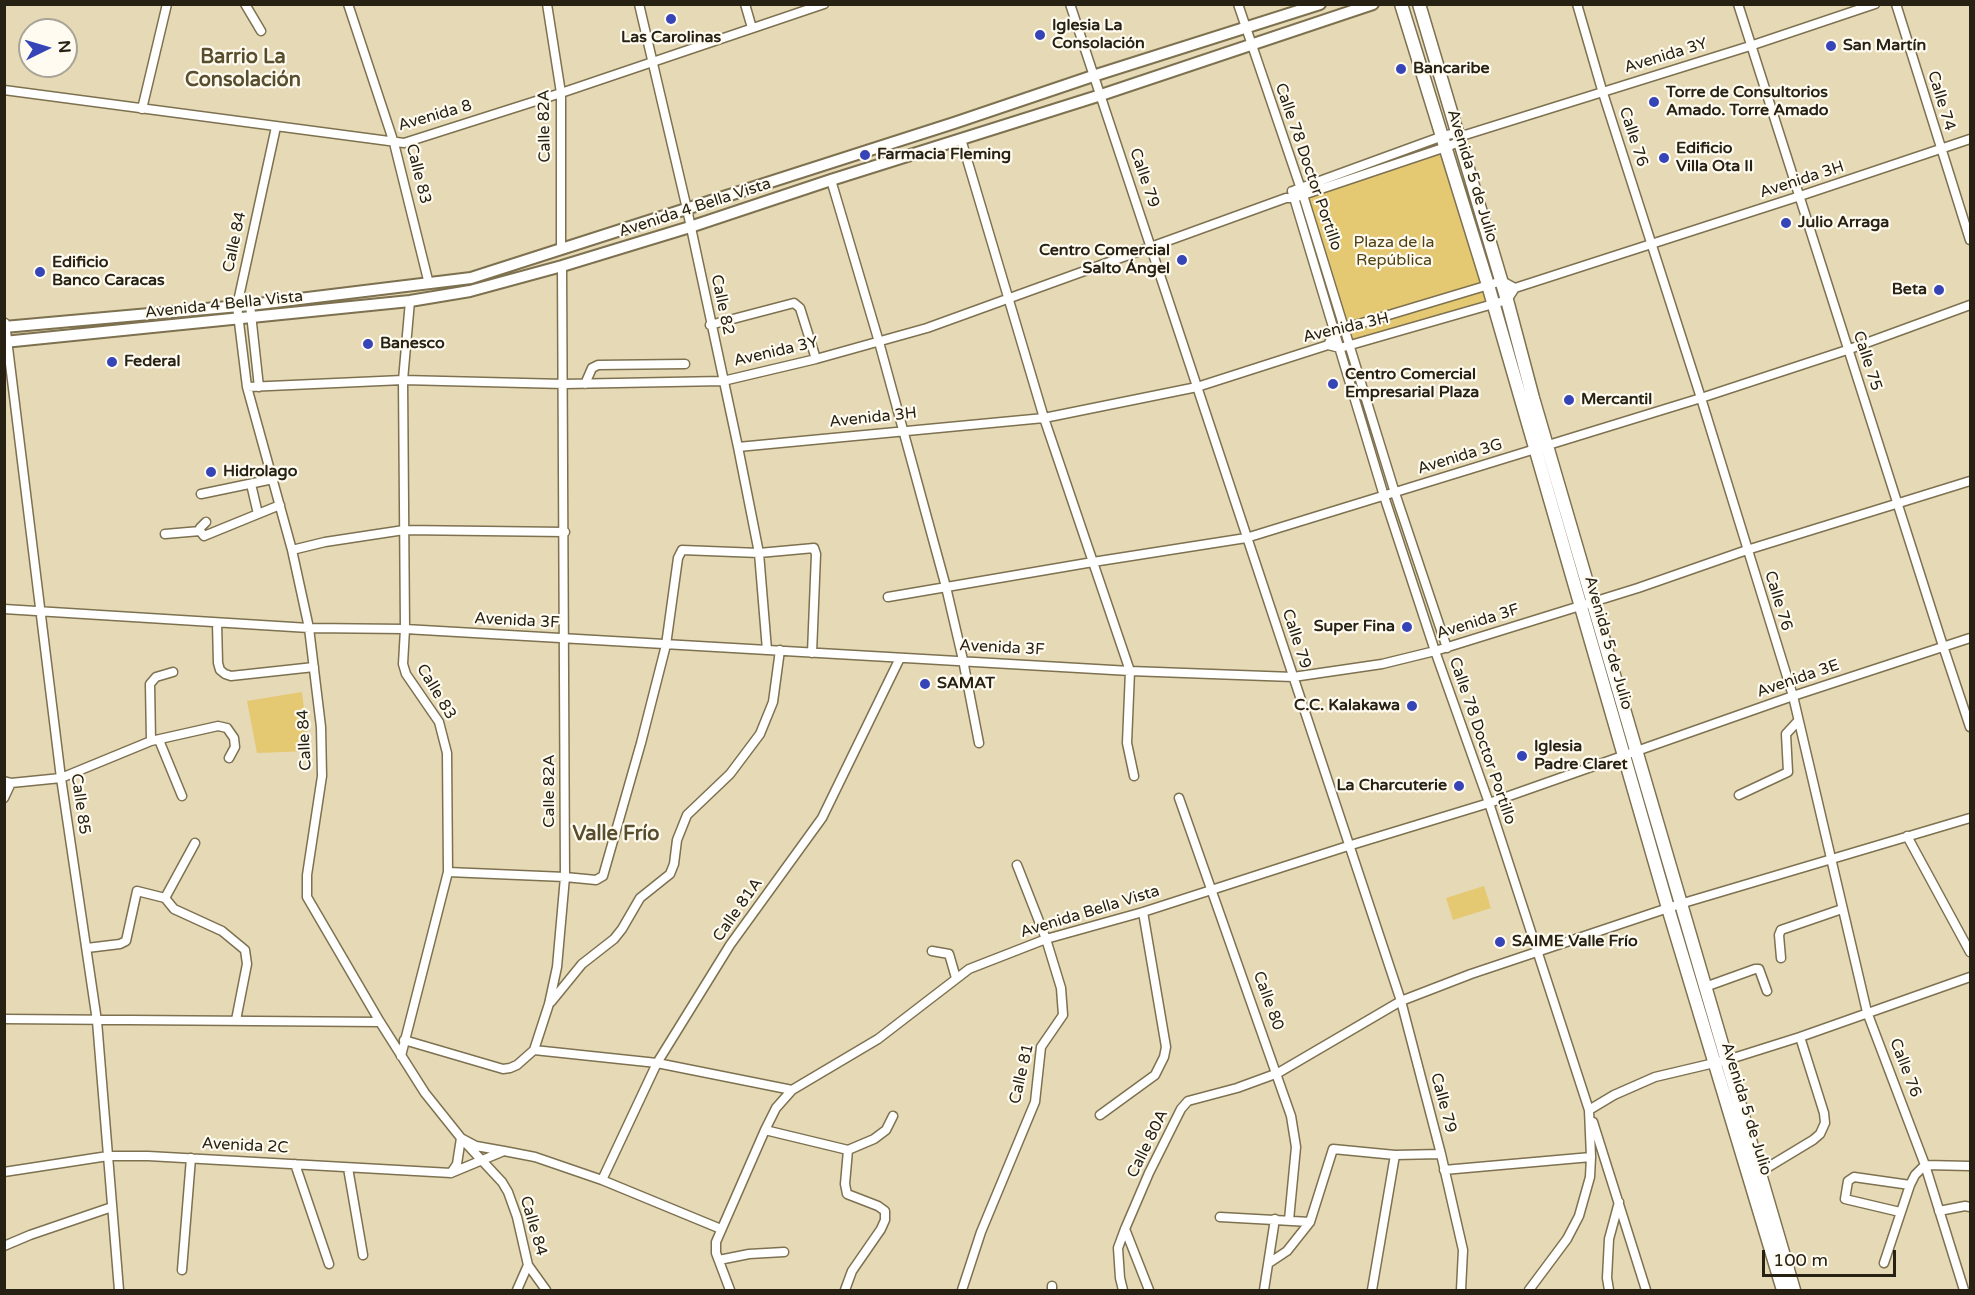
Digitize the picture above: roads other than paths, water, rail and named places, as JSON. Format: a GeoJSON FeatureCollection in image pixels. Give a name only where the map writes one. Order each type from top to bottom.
{"type":"FeatureCollection","features":[{"type":"Feature","properties":{"kind":"main road","name":"Avenida 5 de Julio"},"geometry":{"type":"LineString","coordinates":[[1401,4],[1494,304],[1592,602],[1637,752],[1674,906],[1705,987],[1721,1061],[1760,1172],[1794,1290]]}},
{"type":"Feature","properties":{"kind":"main road","name":"Avenida 5 de Julio"},"geometry":{"type":"LineString","coordinates":[[1419,4],[1508,300],[1580,606],[1624,757],[1674,906],[1721,1061],[1783,1290]]}},
{"type":"Feature","properties":{"kind":"street"},"geometry":{"type":"LineString","coordinates":[[142,109],[167,4]]}},
{"type":"Feature","properties":{"kind":"street"},"geometry":{"type":"LineString","coordinates":[[245,4],[261,31]]}},
{"type":"Feature","properties":{"kind":"street","name":"Calle 83"},"geometry":{"type":"LineString","coordinates":[[348,4],[394,143],[429,284]]}},
{"type":"Feature","properties":{"kind":"street","name":"Calle 82A"},"geometry":{"type":"LineString","coordinates":[[547,4],[561,93],[561,248]]}},
{"type":"Feature","properties":{"kind":"street","name":"Calle 82"},"geometry":{"type":"LineString","coordinates":[[639,4],[687,209],[710,325],[738,447],[759,553],[767,650]]}},
{"type":"Feature","properties":{"kind":"street"},"geometry":{"type":"LineString","coordinates":[[745,4],[752,28]]}},
{"type":"Feature","properties":{"kind":"street","name":"Avenida 8"},"geometry":{"type":"LineString","coordinates":[[4,90],[404,143],[561,93],[824,4]]}},
{"type":"Feature","properties":{"kind":"street","name":"Calle 79"},"geometry":{"type":"LineString","coordinates":[[1070,4],[1401,1001],[1441,1154],[1463,1250],[1461,1290]]}},
{"type":"Feature","properties":{"kind":"street","name":"Calle 78 Doctor Portillo"},"geometry":{"type":"LineString","coordinates":[[1238,4],[1384,496],[1435,651],[1489,803],[1589,1110],[1592,1157],[1586,1195],[1579,1216],[1567,1239],[1528,1290]]}},
{"type":"Feature","properties":{"kind":"street","name":"Avenida 4 Bella Vista"},"geometry":{"type":"LineString","coordinates":[[5,327],[250,305],[471,278],[954,123],[1093,75],[1320,4]]}},
{"type":"Feature","properties":{"kind":"street","name":"Avenida 4 Bella Vista"},"geometry":{"type":"LineString","coordinates":[[6,341],[237,320],[410,301],[470,291],[690,227],[1101,95],[1373,4]]}},
{"type":"Feature","properties":{"kind":"street","name":"Calle 76"},"geometry":{"type":"LineString","coordinates":[[1577,4],[1793,696],[1867,1012],[1925,1166],[1964,1290]]}},
{"type":"Feature","properties":{"kind":"street","name":"Calle 75"},"geometry":{"type":"LineString","coordinates":[[1738,4],[1943,646],[1971,727]]}},
{"type":"Feature","properties":{"kind":"street","name":"Avenida 3Y"},"geometry":{"type":"LineString","coordinates":[[1295,194],[1374,171],[1460,136],[1602,90],[1750,46],[1875,4]]}},
{"type":"Feature","properties":{"kind":"street","name":"Calle 74"},"geometry":{"type":"LineString","coordinates":[[1896,4],[1971,240]]}},
{"type":"Feature","properties":{"kind":"street","name":"Calle 84"},"geometry":{"type":"LineString","coordinates":[[276,127],[237,306],[237,320],[247,387],[292,550],[309,628],[314,667],[321,727],[322,776],[307,875],[307,897],[380,1022],[425,1093],[461,1138],[502,1182],[517,1217],[528,1266],[546,1290]]}},
{"type":"Feature","properties":{"kind":"street"},"geometry":{"type":"LineString","coordinates":[[961,139],[1044,418],[1130,671],[1127,743],[1134,776]]}},
{"type":"Feature","properties":{"kind":"street","name":"Avenida 3H"},"geometry":{"type":"LineString","coordinates":[[1515,288],[1971,139]]}},
{"type":"Feature","properties":{"kind":"street","name":"Avenida 3Y"},"geometry":{"type":"LineString","coordinates":[[247,387],[403,380],[564,384],[723,381],[816,359],[927,328],[1152,248],[1295,194],[1371,162],[1444,142]]}},
{"type":"Feature","properties":{"kind":"street"},"geometry":{"type":"LineString","coordinates":[[1371,162],[1374,171]]}},
{"type":"Feature","properties":{"kind":"street"},"geometry":{"type":"LineString","coordinates":[[831,180],[904,430],[946,587],[979,743]]}},
{"type":"Feature","properties":{"kind":"street","name":"Calle 78 Doctor Portillo"},"geometry":{"type":"LineString","coordinates":[[1295,194],[1345,328],[1395,493],[1447,648]]}},
{"type":"Feature","properties":{"kind":"street","name":"Calle 82A"},"geometry":{"type":"LineString","coordinates":[[534,1050],[549,1004],[557,967],[566,877],[562,266]]}},
{"type":"Feature","properties":{"kind":"street"},"geometry":{"type":"LineString","coordinates":[[1328,345],[1335,331],[1502,281],[1515,288],[1508,300]]}},
{"type":"Feature","properties":{"kind":"street","name":"Avenida 3H"},"geometry":{"type":"LineString","coordinates":[[738,447],[1044,418],[1197,387],[1328,345],[1340,348],[1508,300]]}},
{"type":"Feature","properties":{"kind":"street","name":"Calle 83"},"geometry":{"type":"LineString","coordinates":[[401,1056],[448,872],[447,753],[439,723],[404,669],[403,380],[410,301]]}},
{"type":"Feature","properties":{"kind":"street"},"geometry":{"type":"LineString","coordinates":[[710,325],[794,303],[800,308],[816,359]]}},
{"type":"Feature","properties":{"kind":"street"},"geometry":{"type":"LineString","coordinates":[[250,305],[259,387]]}},
{"type":"Feature","properties":{"kind":"street","name":"Avenida 3G"},"geometry":{"type":"LineString","coordinates":[[888,597],[1246,538],[1701,398],[1848,350],[1971,305]]}},
{"type":"Feature","properties":{"kind":"street","name":"Calle 85"},"geometry":{"type":"LineString","coordinates":[[4,323],[61,778],[97,1021],[119,1290]]}},
{"type":"Feature","properties":{"kind":"street"},"geometry":{"type":"LineString","coordinates":[[585,384],[592,368],[598,364],[685,364]]}},
{"type":"Feature","properties":{"kind":"street"},"geometry":{"type":"LineString","coordinates":[[201,494],[273,479]]}},
{"type":"Feature","properties":{"kind":"street","name":"Avenida 3F"},"geometry":{"type":"LineString","coordinates":[[4,609],[309,628],[405,629],[1130,671],[1293,677],[1382,664],[1447,648],[1747,550],[1971,481]]}},
{"type":"Feature","properties":{"kind":"street"},"geometry":{"type":"LineString","coordinates":[[251,484],[258,514]]}},
{"type":"Feature","properties":{"kind":"street"},"geometry":{"type":"LineString","coordinates":[[200,531],[206,536],[280,505]]}},
{"type":"Feature","properties":{"kind":"street"},"geometry":{"type":"LineString","coordinates":[[200,531],[202,525],[207,522]]}},
{"type":"Feature","properties":{"kind":"street"},"geometry":{"type":"LineString","coordinates":[[292,550],[325,542],[404,530],[565,532]]}},
{"type":"Feature","properties":{"kind":"street"},"geometry":{"type":"LineString","coordinates":[[165,534],[200,531]]}},
{"type":"Feature","properties":{"kind":"street"},"geometry":{"type":"LineString","coordinates":[[448,872],[596,880],[603,876],[666,645],[678,558],[682,550],[759,553],[811,547],[815,550],[812,653]]}},
{"type":"Feature","properties":{"kind":"street"},"geometry":{"type":"LineString","coordinates":[[217,623],[218,663],[220,670],[225,674],[231,676],[314,667]]}},
{"type":"Feature","properties":{"kind":"street","name":"Avenida 3E"},"geometry":{"type":"LineString","coordinates":[[1637,752],[1793,696],[1971,638]]}},
{"type":"Feature","properties":{"kind":"street"},"geometry":{"type":"LineString","coordinates":[[549,1004],[582,964],[614,939],[640,898],[670,874],[674,864],[677,840],[687,814],[730,774],[760,734],[773,702],[780,650]]}},
{"type":"Feature","properties":{"kind":"street","name":"Calle 81A"},"geometry":{"type":"LineString","coordinates":[[602,1180],[657,1063],[744,924],[822,818],[900,658]]}},
{"type":"Feature","properties":{"kind":"street"},"geometry":{"type":"LineString","coordinates":[[173,672],[156,677],[150,684],[155,740],[182,796]]}},
{"type":"Feature","properties":{"kind":"street"},"geometry":{"type":"LineString","coordinates":[[1739,795],[1788,772],[1786,734],[1798,721]]}},
{"type":"Feature","properties":{"kind":"street"},"geometry":{"type":"LineString","coordinates":[[4,798],[8,782],[61,778],[155,740],[218,726],[227,728],[234,738],[235,747],[229,758]]}},
{"type":"Feature","properties":{"kind":"street","name":"Avenida Bella Vista"},"geometry":{"type":"LineString","coordinates":[[730,1290],[719,1260],[716,1242],[776,1108],[792,1090],[878,1039],[969,969],[1046,939],[1143,912],[1489,803],[1637,752]]}},
{"type":"Feature","properties":{"kind":"street","name":"Calle 80"},"geometry":{"type":"LineString","coordinates":[[1179,798],[1278,1073],[1291,1116],[1296,1148],[1289,1220]]}},
{"type":"Feature","properties":{"kind":"street","name":"Calle 80A"},"geometry":{"type":"LineString","coordinates":[[1124,1290],[1120,1278],[1118,1248],[1149,1173],[1181,1109],[1188,1101],[1236,1088],[1278,1073],[1401,1001],[1471,974],[1674,906],[1971,818]]}},
{"type":"Feature","properties":{"kind":"street"},"geometry":{"type":"LineString","coordinates":[[1907,836],[1971,952]]}},
{"type":"Feature","properties":{"kind":"street"},"geometry":{"type":"LineString","coordinates":[[165,898],[195,843]]}},
{"type":"Feature","properties":{"kind":"street","name":"Calle 81"},"geometry":{"type":"LineString","coordinates":[[962,1290],[977,1242],[1035,1102],[1041,1047],[1063,1015],[1061,988],[1046,939],[1017,865]]}},
{"type":"Feature","properties":{"kind":"street"},"geometry":{"type":"LineString","coordinates":[[87,948],[120,944],[126,941],[137,891],[165,898],[174,909],[222,931],[245,950],[247,964],[236,1020]]}},
{"type":"Feature","properties":{"kind":"street"},"geometry":{"type":"LineString","coordinates":[[1781,958],[1779,935],[1781,930],[1842,909]]}},
{"type":"Feature","properties":{"kind":"street"},"geometry":{"type":"LineString","coordinates":[[1100,1114],[1155,1075],[1164,1057],[1166,1047],[1143,912]]}},
{"type":"Feature","properties":{"kind":"street"},"geometry":{"type":"LineString","coordinates":[[932,951],[949,954],[956,978]]}},
{"type":"Feature","properties":{"kind":"street"},"geometry":{"type":"LineString","coordinates":[[1705,987],[1758,969],[1767,991]]}},
{"type":"Feature","properties":{"kind":"street"},"geometry":{"type":"LineString","coordinates":[[1646,1290],[1589,1110],[1614,1095],[1655,1077],[1721,1061],[1800,1037],[1971,977]]}},
{"type":"Feature","properties":{"kind":"street"},"geometry":{"type":"LineString","coordinates":[[4,1019],[380,1022]]}},
{"type":"Feature","properties":{"kind":"street"},"geometry":{"type":"LineString","coordinates":[[1760,1172],[1813,1140],[1820,1134],[1824,1123],[1824,1113],[1800,1037]]}},
{"type":"Feature","properties":{"kind":"street"},"geometry":{"type":"LineString","coordinates":[[404,1040],[503,1069],[517,1065],[534,1050],[657,1063],[792,1090]]}},
{"type":"Feature","properties":{"kind":"street"},"geometry":{"type":"LineString","coordinates":[[765,1130],[848,1150],[886,1130],[893,1116]]}},
{"type":"Feature","properties":{"kind":"street"},"geometry":{"type":"LineString","coordinates":[[451,1173],[457,1164],[461,1138],[476,1146],[535,1157],[602,1180],[721,1229]]}},
{"type":"Feature","properties":{"kind":"street"},"geometry":{"type":"LineString","coordinates":[[1269,1263],[1287,1251],[1310,1222],[1333,1149],[1395,1155],[1441,1154]]}},
{"type":"Feature","properties":{"kind":"street"},"geometry":{"type":"LineString","coordinates":[[846,1290],[852,1271],[885,1220],[885,1211],[878,1206],[847,1194],[845,1184],[848,1150]]}},
{"type":"Feature","properties":{"kind":"street","name":"Avenida 2C"},"geometry":{"type":"LineString","coordinates":[[4,1172],[108,1156],[191,1158],[451,1173],[504,1151]]}},
{"type":"Feature","properties":{"kind":"street"},"geometry":{"type":"LineString","coordinates":[[1372,1290],[1395,1155]]}},
{"type":"Feature","properties":{"kind":"street"},"geometry":{"type":"LineString","coordinates":[[1444,1170],[1592,1157]]}},
{"type":"Feature","properties":{"kind":"street"},"geometry":{"type":"LineString","coordinates":[[182,1270],[191,1158]]}},
{"type":"Feature","properties":{"kind":"street"},"geometry":{"type":"LineString","coordinates":[[295,1164],[329,1264]]}},
{"type":"Feature","properties":{"kind":"street"},"geometry":{"type":"LineString","coordinates":[[1884,1263],[1900,1212],[1915,1175],[1925,1166],[1971,1166]]}},
{"type":"Feature","properties":{"kind":"street"},"geometry":{"type":"LineString","coordinates":[[348,1168],[363,1255]]}},
{"type":"Feature","properties":{"kind":"street"},"geometry":{"type":"LineString","coordinates":[[1900,1212],[1845,1199],[1848,1181],[1854,1177],[1910,1185]]}},
{"type":"Feature","properties":{"kind":"street"},"geometry":{"type":"LineString","coordinates":[[1610,1290],[1607,1278],[1609,1239],[1619,1202]]}},
{"type":"Feature","properties":{"kind":"street"},"geometry":{"type":"LineString","coordinates":[[4,1246],[112,1207]]}},
{"type":"Feature","properties":{"kind":"street"},"geometry":{"type":"LineString","coordinates":[[1939,1211],[1971,1207]]}},
{"type":"Feature","properties":{"kind":"street"},"geometry":{"type":"LineString","coordinates":[[1220,1217],[1310,1222]]}},
{"type":"Feature","properties":{"kind":"street"},"geometry":{"type":"LineString","coordinates":[[1264,1290],[1275,1219]]}},
{"type":"Feature","properties":{"kind":"street"},"geometry":{"type":"LineString","coordinates":[[1125,1229],[1149,1290]]}},
{"type":"Feature","properties":{"kind":"street"},"geometry":{"type":"LineString","coordinates":[[719,1260],[749,1254],[784,1252]]}},
{"type":"Feature","properties":{"kind":"street"},"geometry":{"type":"LineString","coordinates":[[517,1290],[528,1266]]}},
{"type":"Feature","properties":{"kind":"place","name":"Las Carolinas"},"geometry":{"type":"Point","coordinates":[671,19]}},
{"type":"Feature","properties":{"kind":"place","name":"Iglesia La Consolación"},"geometry":{"type":"Point","coordinates":[1040,35]}},
{"type":"Feature","properties":{"kind":"place","name":"San Martín"},"geometry":{"type":"Point","coordinates":[1831,46]}},
{"type":"Feature","properties":{"kind":"place","name":"Bancaribe"},"geometry":{"type":"Point","coordinates":[1401,69]}},
{"type":"Feature","properties":{"kind":"place","name":"Torre de Consultorios Amado. Torre Amado"},"geometry":{"type":"Point","coordinates":[1654,102]}},
{"type":"Feature","properties":{"kind":"place","name":"Farmacia Fleming"},"geometry":{"type":"Point","coordinates":[865,155]}},
{"type":"Feature","properties":{"kind":"place","name":"Edificio Villa Ota II"},"geometry":{"type":"Point","coordinates":[1664,158]}},
{"type":"Feature","properties":{"kind":"place","name":"Julio Arraga"},"geometry":{"type":"Point","coordinates":[1786,223]}},
{"type":"Feature","properties":{"kind":"place","name":"Centro Comercial Salto Ángel"},"geometry":{"type":"Point","coordinates":[1182,260]}},
{"type":"Feature","properties":{"kind":"place","name":"Edificio Banco Caracas"},"geometry":{"type":"Point","coordinates":[40,272]}},
{"type":"Feature","properties":{"kind":"place","name":"Beta"},"geometry":{"type":"Point","coordinates":[1939,290]}},
{"type":"Feature","properties":{"kind":"place","name":"Banesco"},"geometry":{"type":"Point","coordinates":[368,344]}},
{"type":"Feature","properties":{"kind":"place","name":"Federal"},"geometry":{"type":"Point","coordinates":[112,362]}},
{"type":"Feature","properties":{"kind":"place","name":"Centro Comercial Empresarial Plaza"},"geometry":{"type":"Point","coordinates":[1333,384]}},
{"type":"Feature","properties":{"kind":"place","name":"Mercantil"},"geometry":{"type":"Point","coordinates":[1569,400]}},
{"type":"Feature","properties":{"kind":"place","name":"Hidrolago"},"geometry":{"type":"Point","coordinates":[211,472]}},
{"type":"Feature","properties":{"kind":"place","name":"Super Fina"},"geometry":{"type":"Point","coordinates":[1407,627]}},
{"type":"Feature","properties":{"kind":"place","name":"SAMAT"},"geometry":{"type":"Point","coordinates":[925,684]}},
{"type":"Feature","properties":{"kind":"place","name":"C.C. Kalakawa"},"geometry":{"type":"Point","coordinates":[1412,706]}},
{"type":"Feature","properties":{"kind":"place","name":"Iglesia Padre Claret"},"geometry":{"type":"Point","coordinates":[1522,756]}},
{"type":"Feature","properties":{"kind":"place","name":"La Charcuterie"},"geometry":{"type":"Point","coordinates":[1459,786]}},
{"type":"Feature","properties":{"kind":"place","name":"SAIME Valle Frío"},"geometry":{"type":"Point","coordinates":[1500,942]}},
{"type":"Feature","properties":{"kind":"district","name":"Barrio La Consolación"},"geometry":{"type":"Point","coordinates":[243,70]}},
{"type":"Feature","properties":{"kind":"district","name":"Valle Frío"},"geometry":{"type":"Point","coordinates":[616,835]}},
{"type":"Feature","properties":{"kind":"park label","name":"Plaza de la República"},"geometry":{"type":"Point","coordinates":[1394,252]}}]}
